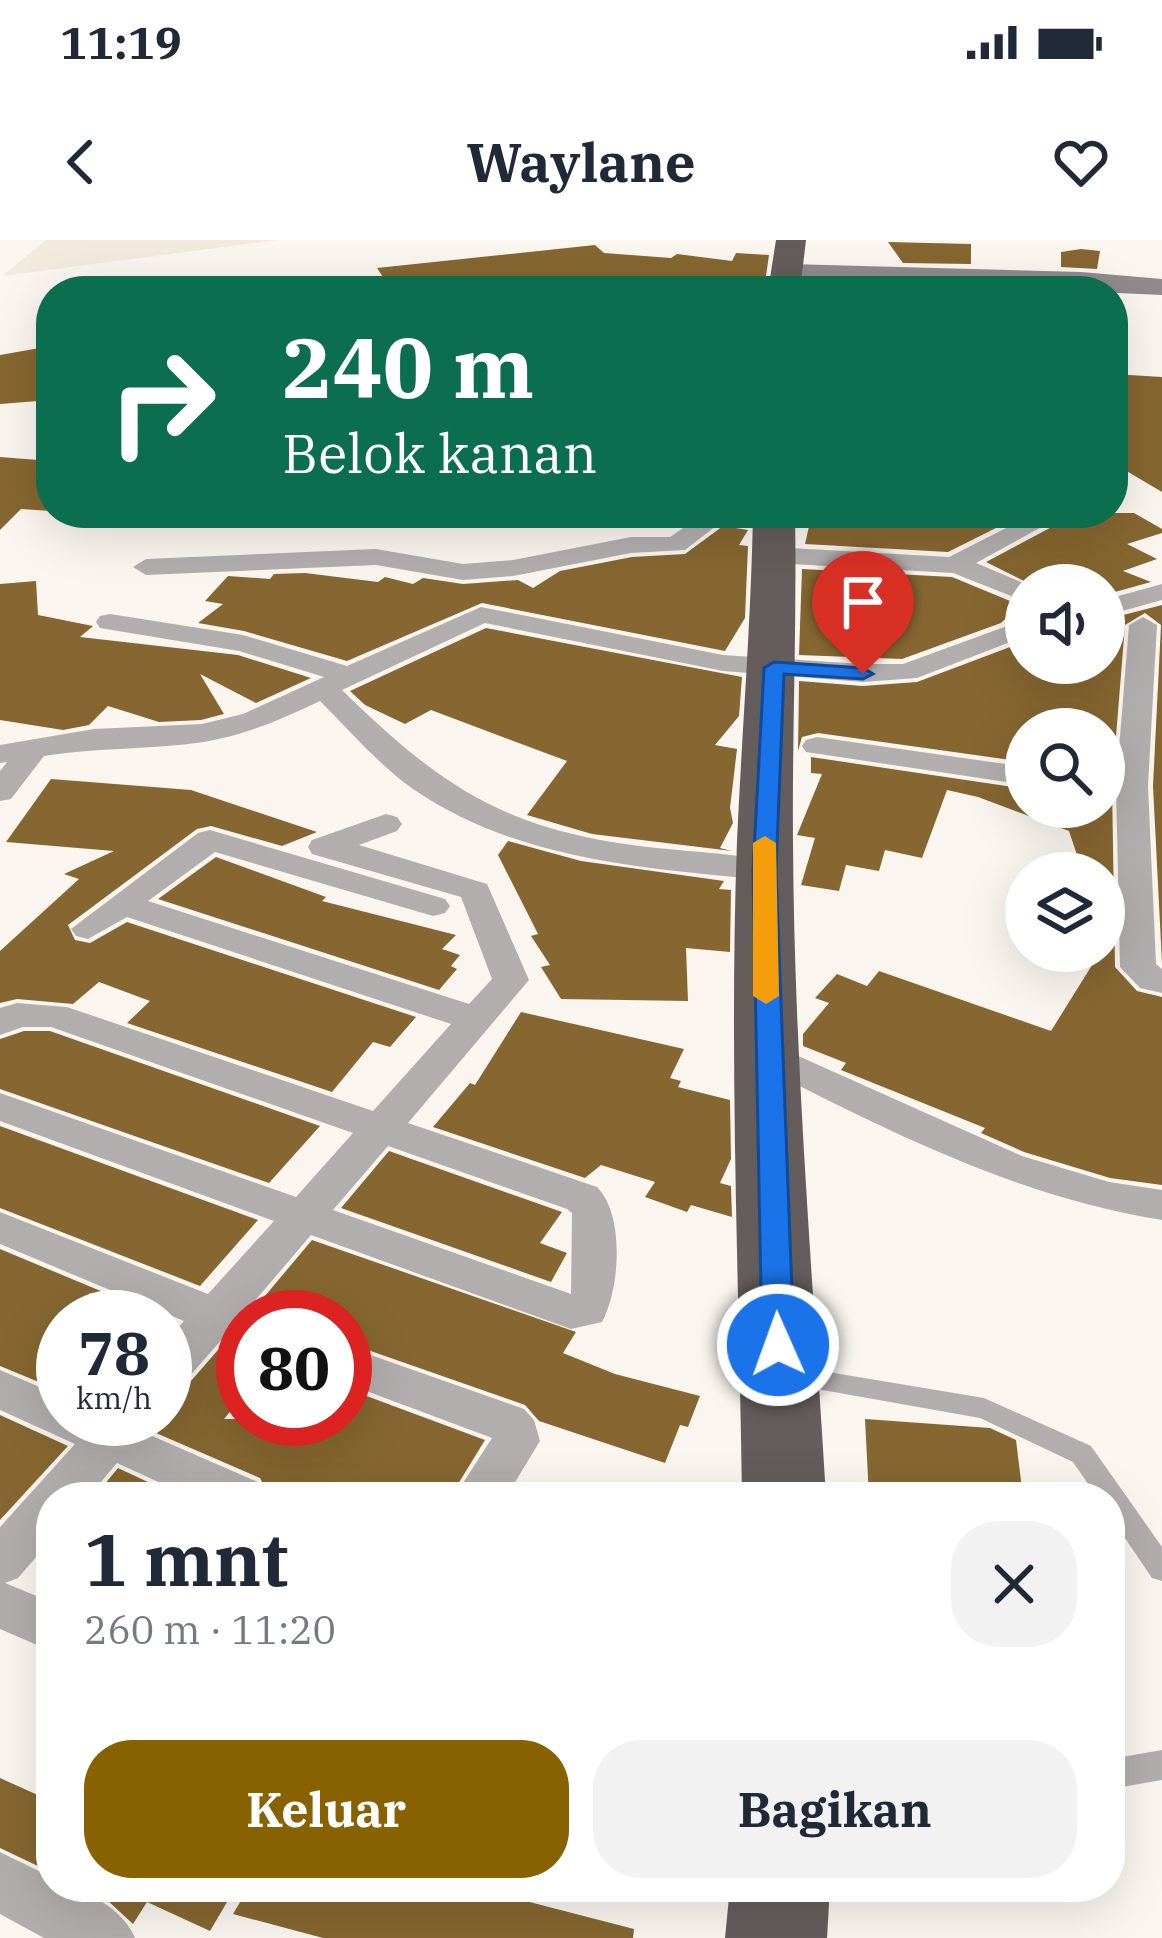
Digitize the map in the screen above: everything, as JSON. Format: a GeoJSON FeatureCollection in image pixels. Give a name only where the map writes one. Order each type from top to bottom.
{"type":"FeatureCollection","features":[{"type":"Feature","properties":{"kind":"highway"},"geometry":{"type":"LineString","coordinates":[[773,534],[774,668],[793,745],[765,870],[783,1482]]}},
{"type":"Feature","properties":{"kind":"street"},"geometry":{"type":"LineString","coordinates":[[788,268],[909,276]]}},
{"type":"Feature","properties":{"kind":"street"},"geometry":{"type":"LineString","coordinates":[[1128,286],[1162,287]]}},
{"type":"Feature","properties":{"kind":"street"},"geometry":{"type":"LineString","coordinates":[[146,567],[376,556],[466,572],[632,545],[676,544],[699,528]]}},
{"type":"Feature","properties":{"kind":"street"},"geometry":{"type":"LineString","coordinates":[[953,565],[1026,528]]}},
{"type":"Feature","properties":{"kind":"street"},"geometry":{"type":"LineString","coordinates":[[773,534],[953,565],[1005,584]]}},
{"type":"Feature","properties":{"kind":"street"},"geometry":{"type":"LineString","coordinates":[[1125,602],[1162,592]]}},
{"type":"Feature","properties":{"kind":"street"},"geometry":{"type":"LineString","coordinates":[[0,754],[94,738],[202,733],[273,715],[481,615],[723,663],[903,673],[1005,635]]}},
{"type":"Feature","properties":{"kind":"street"},"geometry":{"type":"LineString","coordinates":[[110,622],[243,643],[338,683],[424,782],[501,824],[544,841],[598,853],[765,870]]}},
{"type":"Feature","properties":{"kind":"street"},"geometry":{"type":"LineString","coordinates":[[1150,974],[1133,789],[1156,623]]}},
{"type":"Feature","properties":{"kind":"street"},"geometry":{"type":"LineString","coordinates":[[793,745],[1005,773]]}},
{"type":"Feature","properties":{"kind":"street"},"geometry":{"type":"LineString","coordinates":[[0,792],[33,749]]}},
{"type":"Feature","properties":{"kind":"street"},"geometry":{"type":"LineString","coordinates":[[288,862],[386,824]]}},
{"type":"Feature","properties":{"kind":"street"},"geometry":{"type":"LineString","coordinates":[[88,928],[126,905],[208,841],[484,921]]}},
{"type":"Feature","properties":{"kind":"street"},"geometry":{"type":"LineString","coordinates":[[250,1290],[302,1214],[511,980],[472,889],[328,846]]}},
{"type":"Feature","properties":{"kind":"street"},"geometry":{"type":"LineString","coordinates":[[126,905],[475,1018]]}},
{"type":"Feature","properties":{"kind":"street"},"geometry":{"type":"LineString","coordinates":[[0,1023],[17,1015],[54,1015],[381,1126],[591,1204],[590,1307],[572,1312],[0,1106]]}},
{"type":"Feature","properties":{"kind":"street"},"geometry":{"type":"LineString","coordinates":[[767,1054],[996,1166],[1062,1187],[1162,1204]]}},
{"type":"Feature","properties":{"kind":"street"},"geometry":{"type":"LineString","coordinates":[[0,1227],[216,1317]]}},
{"type":"Feature","properties":{"kind":"street"},"geometry":{"type":"LineString","coordinates":[[192,1351],[216,1332]]}},
{"type":"Feature","properties":{"kind":"street"},"geometry":{"type":"LineString","coordinates":[[372,1374],[508,1423],[516,1441],[489,1482]]}},
{"type":"Feature","properties":{"kind":"street"},"geometry":{"type":"LineString","coordinates":[[0,1389],[36,1403]]}},
{"type":"Feature","properties":{"kind":"street"},"geometry":{"type":"LineString","coordinates":[[65,1482],[81,1446]]}},
{"type":"Feature","properties":{"kind":"street"},"geometry":{"type":"LineString","coordinates":[[136,1446],[210,1482]]}},
{"type":"Feature","properties":{"kind":"street"},"geometry":{"type":"LineString","coordinates":[[0,1562],[36,1522]]}},
{"type":"Feature","properties":{"kind":"street"},"geometry":{"type":"LineString","coordinates":[[0,1604],[36,1620]]}},
{"type":"Feature","properties":{"kind":"street"},"geometry":{"type":"LineString","coordinates":[[0,1882],[36,1901]]}},
{"type":"Feature","properties":{"kind":"street"},"geometry":{"type":"LineString","coordinates":[[38,1902],[105,1938]]}},
{"type":"Feature","properties":{"kind":"lane"},"geometry":{"type":"LineString","coordinates":[[779,1374],[984,1408],[1082,1454],[1101,1482]]}},
{"type":"Feature","properties":{"kind":"lane"},"geometry":{"type":"LineString","coordinates":[[1125,1516],[1162,1569]]}},
{"type":"Feature","properties":{"kind":"lane"},"geometry":{"type":"LineString","coordinates":[[1125,1771],[1162,1765]]}},
{"type":"Feature","properties":{"kind":"shaded area"},"geometry":{"type":"Polygon","coordinates":[[[46,240],[277,240],[2,276],[46,240]]]}},
{"type":"Feature","properties":{"kind":"building"},"geometry":{"type":"Polygon","coordinates":[[[888,242],[971,244],[971,264],[903,263],[888,242]]]}},
{"type":"Feature","properties":{"kind":"building"},"geometry":{"type":"Polygon","coordinates":[[[595,245],[604,253],[671,258],[677,254],[732,261],[736,253],[769,255],[766,276],[382,276],[377,268],[595,245]]]}},
{"type":"Feature","properties":{"kind":"building"},"geometry":{"type":"Polygon","coordinates":[[[1100,251],[1097,269],[1061,267],[1061,252],[1100,251]]]}},
{"type":"Feature","properties":{"kind":"building"},"geometry":{"type":"Polygon","coordinates":[[[36,349],[36,401],[0,404],[0,355],[36,349]]]}},
{"type":"Feature","properties":{"kind":"building"},"geometry":{"type":"Polygon","coordinates":[[[1128,375],[1162,377],[1162,492],[1128,472],[1128,375]]]}},
{"type":"Feature","properties":{"kind":"building"},"geometry":{"type":"Polygon","coordinates":[[[0,457],[36,460],[36,510],[21,509],[0,530],[0,457]]]}},
{"type":"Feature","properties":{"kind":"building"},"geometry":{"type":"Polygon","coordinates":[[[1128,513],[1134,513],[1162,529],[1162,533],[1127,544],[1157,559],[1125,570],[1125,564],[1005,564],[1005,572],[986,562],[1050,528],[1128,528],[1128,513]]]}},
{"type":"Feature","properties":{"kind":"building"},"geometry":{"type":"Polygon","coordinates":[[[720,528],[748,530],[739,545],[748,546],[745,618],[725,651],[482,603],[347,661],[244,631],[198,623],[223,604],[205,601],[228,576],[270,579],[274,574],[305,573],[378,582],[385,577],[413,584],[423,578],[463,584],[518,580],[533,588],[560,571],[632,557],[685,554],[720,528]]]}},
{"type":"Feature","properties":{"kind":"building"},"geometry":{"type":"Polygon","coordinates":[[[809,528],[996,528],[948,552],[805,544],[809,528]]]}},
{"type":"Feature","properties":{"kind":"building"},"geometry":{"type":"Polygon","coordinates":[[[802,569],[952,577],[1005,599],[1001,623],[902,659],[799,655],[802,569]]]}},
{"type":"Feature","properties":{"kind":"building"},"geometry":{"type":"Polygon","coordinates":[[[1125,572],[1151,582],[1125,589],[1125,572]]]}},
{"type":"Feature","properties":{"kind":"building"},"geometry":{"type":"Polygon","coordinates":[[[36,581],[38,615],[93,626],[80,637],[238,655],[311,678],[256,703],[200,674],[224,714],[201,720],[159,722],[108,706],[89,725],[63,730],[0,720],[0,584],[36,581]]]}},
{"type":"Feature","properties":{"kind":"building"},"geometry":{"type":"Polygon","coordinates":[[[1162,605],[1162,963],[1153,786],[1161,625],[1145,613],[1125,625],[1125,615],[1162,605]]]}},
{"type":"Feature","properties":{"kind":"building"},"geometry":{"type":"Polygon","coordinates":[[[486,628],[742,677],[739,716],[715,745],[737,749],[730,808],[733,823],[720,848],[732,851],[592,834],[527,815],[567,761],[431,710],[405,724],[365,705],[350,691],[486,628]]]}},
{"type":"Feature","properties":{"kind":"building"},"geometry":{"type":"Polygon","coordinates":[[[1005,649],[1005,684],[1120,684],[1118,708],[1005,708],[1005,759],[818,733],[802,737],[798,751],[799,681],[863,686],[917,682],[1005,649]]]}},
{"type":"Feature","properties":{"kind":"building"},"geometry":{"type":"Polygon","coordinates":[[[811,757],[1005,786],[1005,807],[947,790],[922,858],[885,850],[879,871],[846,865],[839,891],[801,885],[815,838],[797,835],[822,774],[811,773],[811,757]]]}},
{"type":"Feature","properties":{"kind":"building"},"geometry":{"type":"Polygon","coordinates":[[[51,779],[191,790],[317,832],[282,846],[211,826],[197,829],[68,925],[75,940],[90,943],[127,922],[416,1017],[390,1047],[373,1042],[332,1092],[127,1023],[150,1001],[99,982],[73,1004],[17,999],[0,1003],[0,951],[79,879],[64,874],[114,851],[6,842],[51,779]]]}},
{"type":"Feature","properties":{"kind":"building"},"geometry":{"type":"Polygon","coordinates":[[[1061,828],[1113,828],[1113,852],[1076,852],[1069,831],[1061,828]]]}},
{"type":"Feature","properties":{"kind":"building"},"geometry":{"type":"Polygon","coordinates":[[[508,841],[581,861],[724,881],[719,889],[731,890],[730,952],[686,948],[688,1001],[561,999],[541,967],[550,965],[531,936],[538,934],[498,855],[508,841]]]}},
{"type":"Feature","properties":{"kind":"building"},"geometry":{"type":"Polygon","coordinates":[[[216,857],[326,897],[322,901],[456,935],[442,949],[460,955],[451,966],[457,969],[439,990],[158,899],[216,857]]]}},
{"type":"Feature","properties":{"kind":"building"},"geometry":{"type":"Polygon","coordinates":[[[879,971],[1051,1031],[1088,972],[1120,972],[1137,991],[1162,997],[1162,1185],[1110,1178],[1024,1152],[981,1133],[985,1128],[841,1070],[846,1063],[803,1046],[803,1034],[829,1003],[815,998],[837,974],[867,986],[879,971]]]}},
{"type":"Feature","properties":{"kind":"building"},"geometry":{"type":"Polygon","coordinates":[[[521,1012],[684,1049],[670,1078],[681,1081],[678,1087],[730,1100],[731,1159],[720,1183],[731,1186],[732,1217],[691,1205],[687,1212],[645,1197],[655,1182],[601,1165],[585,1178],[433,1127],[470,1083],[475,1085],[521,1012]]]}},
{"type":"Feature","properties":{"kind":"building"},"geometry":{"type":"Polygon","coordinates":[[[24,1031],[50,1031],[320,1126],[269,1183],[0,1089],[0,1039],[24,1031]]]}},
{"type":"Feature","properties":{"kind":"building"},"geometry":{"type":"Polygon","coordinates":[[[0,1126],[258,1220],[200,1286],[0,1208],[0,1126]]]}},
{"type":"Feature","properties":{"kind":"building"},"geometry":{"type":"Polygon","coordinates":[[[389,1151],[562,1212],[540,1243],[567,1253],[551,1282],[341,1208],[389,1151]]]}},
{"type":"Feature","properties":{"kind":"building"},"geometry":{"type":"Polygon","coordinates":[[[312,1240],[576,1332],[563,1353],[615,1374],[700,1396],[688,1427],[680,1425],[665,1463],[539,1421],[525,1405],[372,1351],[372,1290],[270,1290],[312,1240]]]}},
{"type":"Feature","properties":{"kind":"building"},"geometry":{"type":"Polygon","coordinates":[[[0,1249],[98,1290],[36,1290],[36,1381],[0,1366],[0,1249]]]}},
{"type":"Feature","properties":{"kind":"building"},"geometry":{"type":"Polygon","coordinates":[[[216,1352],[216,1446],[372,1446],[372,1398],[485,1440],[459,1482],[262,1482],[186,1446],[192,1446],[192,1380],[216,1352]]]}},
{"type":"Feature","properties":{"kind":"building"},"geometry":{"type":"Polygon","coordinates":[[[0,1415],[36,1431],[36,1446],[68,1446],[0,1520],[0,1415]]]}},
{"type":"Feature","properties":{"kind":"building"},"geometry":{"type":"Polygon","coordinates":[[[865,1419],[990,1428],[1016,1440],[1021,1482],[868,1482],[865,1419]]]}},
{"type":"Feature","properties":{"kind":"building"},"geometry":{"type":"Polygon","coordinates":[[[118,1468],[148,1482],[106,1482],[118,1468]]]}},
{"type":"Feature","properties":{"kind":"building"},"geometry":{"type":"Polygon","coordinates":[[[0,1778],[36,1794],[36,1865],[0,1848],[0,1778]]]}},
{"type":"Feature","properties":{"kind":"building"},"geometry":{"type":"Polygon","coordinates":[[[109,1902],[147,1902],[133,1924],[109,1902]]]}},
{"type":"Feature","properties":{"kind":"building"},"geometry":{"type":"Polygon","coordinates":[[[147,1902],[227,1902],[210,1931],[147,1902]]]}},
{"type":"Feature","properties":{"kind":"building"},"geometry":{"type":"Polygon","coordinates":[[[240,1902],[530,1902],[634,1929],[633,1938],[323,1938],[233,1914],[240,1902]]]}},
{"type":"Feature","properties":{"kind":"slow traffic"},"geometry":{"type":"LineString","coordinates":[[765,843],[766,996]]}},
{"type":"Feature","properties":{"kind":"route"},"geometry":{"type":"LineString","coordinates":[[778,1345],[765,870],[774,668],[863,674]]}}]}
